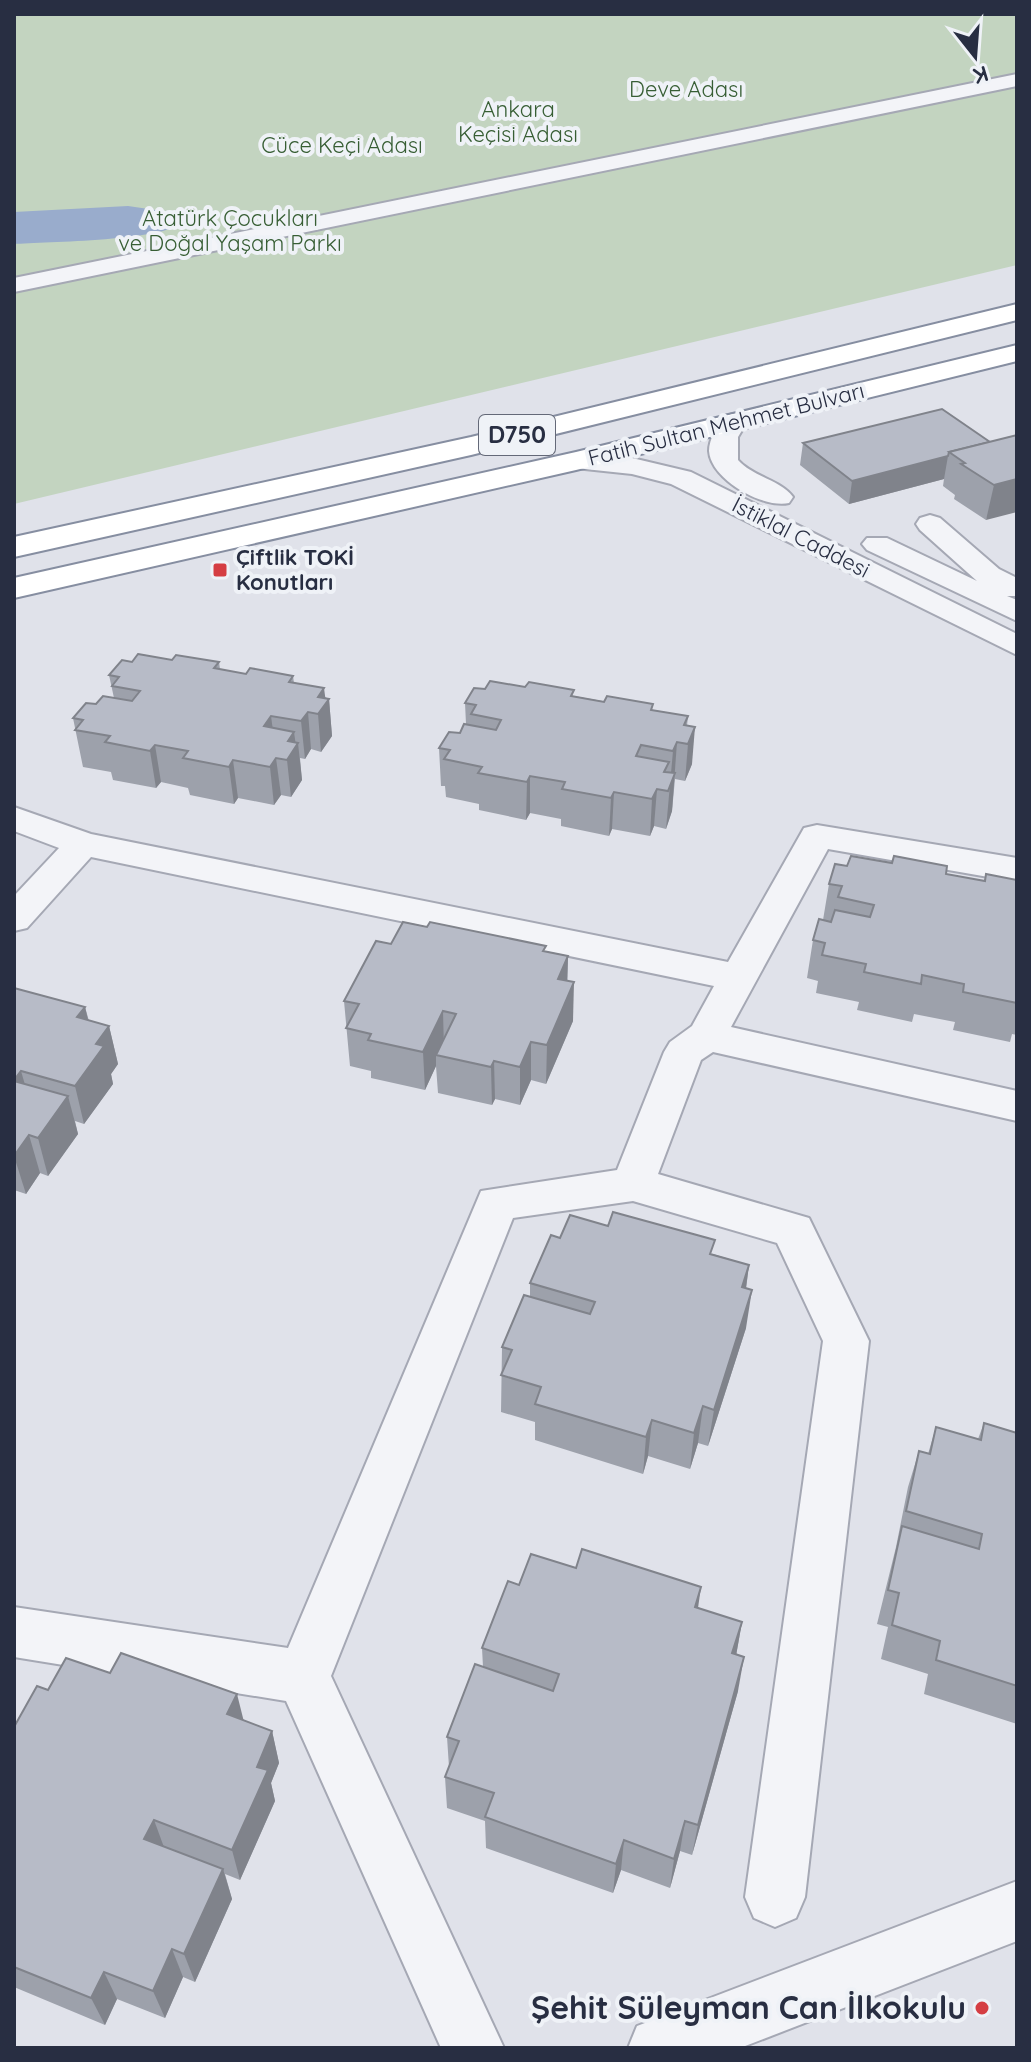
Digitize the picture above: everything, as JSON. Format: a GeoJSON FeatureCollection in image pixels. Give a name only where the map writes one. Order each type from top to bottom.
{"type":"FeatureCollection","features":[{"type":"Feature","properties":{"kind":"highway","name":"Fatih Sultan Mehmet Bulvarı"},"geometry":{"type":"LineString","coordinates":[[14,547],[471,446],[1017,312]]}},
{"type":"Feature","properties":{"kind":"highway","name":"Fatih Sultan Mehmet Bulvarı"},"geometry":{"type":"LineString","coordinates":[[14,588],[576,461],[1017,353]]}},
{"type":"Feature","properties":{"kind":"street"},"geometry":{"type":"LineString","coordinates":[[14,285],[1017,80]]}},
{"type":"Feature","properties":{"kind":"street","name":"İstiklal Caddesi"},"geometry":{"type":"LineString","coordinates":[[734,422],[722,441],[722,455],[730,468],[744,480],[1017,612]]}},
{"type":"Feature","properties":{"kind":"street","name":"İstiklal Caddesi"},"geometry":{"type":"LineString","coordinates":[[576,461],[632,466],[681,478],[1017,646]]}},
{"type":"Feature","properties":{"kind":"street"},"geometry":{"type":"LineString","coordinates":[[930,524],[988,575],[1017,590]]}},
{"type":"Feature","properties":{"kind":"street"},"geometry":{"type":"LineString","coordinates":[[14,818],[83,844],[739,978]]}},
{"type":"Feature","properties":{"kind":"street"},"geometry":{"type":"LineString","coordinates":[[633,1184],[684,1052],[706,1036],[817,836],[1017,870]]}},
{"type":"Feature","properties":{"kind":"street"},"geometry":{"type":"LineString","coordinates":[[14,919],[83,844]]}},
{"type":"Feature","properties":{"kind":"street"},"geometry":{"type":"LineString","coordinates":[[706,1036],[1017,1106]]}},
{"type":"Feature","properties":{"kind":"street"},"geometry":{"type":"LineString","coordinates":[[473,2048],[303,1677],[497,1203],[633,1184],[793,1230],[846,1341],[775,1897]]}},
{"type":"Feature","properties":{"kind":"street"},"geometry":{"type":"LineString","coordinates":[[14,1632],[303,1677]]}},
{"type":"Feature","properties":{"kind":"street"},"geometry":{"type":"LineString","coordinates":[[659,2048],[1017,1911]]}},
{"type":"Feature","properties":{"kind":"green space","name":"Atatürk Çocukları ve Doğal Yaşam Parkı"},"geometry":{"type":"Polygon","coordinates":[[[14,14],[1017,14],[1017,265],[14,504],[14,14]]]}},
{"type":"Feature","properties":{"kind":"water"},"geometry":{"type":"Polygon","coordinates":[[[128,206],[176,213],[185,220],[175,227],[133,236],[14,244],[14,212],[128,206]]]}},
{"type":"Feature","properties":{"kind":"building"},"geometry":{"type":"Polygon","coordinates":[[[942,409],[990,442],[852,481],[803,443],[942,409]]]}},
{"type":"Feature","properties":{"kind":"building"},"geometry":{"type":"Polygon","coordinates":[[[1017,435],[1017,479],[994,485],[961,464],[965,463],[949,452],[1017,435]]]}},
{"type":"Feature","properties":{"kind":"building"},"geometry":{"type":"Polygon","coordinates":[[[138,654],[172,660],[176,655],[219,662],[214,668],[246,674],[250,668],[293,676],[289,682],[324,688],[318,697],[329,699],[318,714],[308,712],[301,721],[271,716],[264,726],[294,732],[288,741],[298,743],[287,760],[276,758],[270,767],[233,760],[229,767],[183,758],[188,751],[155,745],[150,751],[105,742],[110,736],[75,730],[83,720],[73,718],[86,703],[96,704],[103,696],[132,701],[140,691],[112,686],[119,677],[109,675],[122,660],[132,662],[138,654]]]}},
{"type":"Feature","properties":{"kind":"building"},"geometry":{"type":"Polygon","coordinates":[[[490,681],[525,687],[529,682],[574,690],[571,696],[604,702],[607,696],[653,704],[651,710],[688,716],[684,725],[695,727],[688,744],[677,742],[673,751],[641,745],[636,756],[669,762],[664,772],[675,773],[668,791],[657,789],[652,799],[614,792],[611,798],[562,789],[565,782],[530,776],[527,782],[478,773],[482,767],[444,759],[450,750],[439,748],[449,732],[460,733],[464,724],[496,730],[501,720],[471,714],[476,705],[465,703],[474,688],[485,689],[490,681]]]}},
{"type":"Feature","properties":{"kind":"building"},"geometry":{"type":"Polygon","coordinates":[[[851,856],[892,863],[894,856],[947,866],[946,874],[985,881],[986,874],[1017,880],[1017,1003],[963,992],[964,984],[922,975],[921,984],[864,972],[866,964],[822,955],[825,943],[813,940],[819,919],[831,922],[835,910],[870,917],[874,905],[838,897],[842,886],[829,884],[835,864],[847,866],[851,856]]]}},
{"type":"Feature","properties":{"kind":"building"},"geometry":{"type":"Polygon","coordinates":[[[403,922],[427,927],[430,922],[546,946],[543,951],[568,956],[558,979],[574,982],[547,1045],[531,1042],[520,1067],[494,1061],[491,1067],[436,1055],[456,1014],[443,1011],[423,1052],[368,1040],[371,1034],[346,1028],[359,1004],[344,1001],[376,941],[391,944],[403,922]]]}},
{"type":"Feature","properties":{"kind":"building"},"geometry":{"type":"Polygon","coordinates":[[[14,988],[85,1007],[77,1017],[109,1026],[96,1044],[104,1046],[75,1086],[21,1071],[14,1080],[14,988]]]}},
{"type":"Feature","properties":{"kind":"building"},"geometry":{"type":"Polygon","coordinates":[[[14,1081],[68,1096],[38,1138],[29,1135],[14,1156],[14,1081]]]}},
{"type":"Feature","properties":{"kind":"building"},"geometry":{"type":"Polygon","coordinates":[[[613,1212],[715,1240],[710,1254],[749,1265],[742,1287],[752,1290],[714,1410],[703,1406],[694,1433],[652,1420],[646,1437],[535,1404],[541,1387],[501,1375],[512,1350],[502,1347],[524,1295],[590,1314],[595,1302],[530,1283],[551,1235],[560,1238],[570,1215],[608,1226],[613,1212]]]}},
{"type":"Feature","properties":{"kind":"building"},"geometry":{"type":"Polygon","coordinates":[[[984,1423],[1017,1433],[1017,1686],[936,1660],[940,1641],[892,1625],[899,1593],[888,1590],[902,1526],[979,1549],[982,1534],[906,1511],[919,1451],[930,1454],[936,1427],[981,1440],[984,1423]]]}},
{"type":"Feature","properties":{"kind":"building"},"geometry":{"type":"Polygon","coordinates":[[[582,1549],[701,1587],[695,1607],[742,1622],[732,1653],[744,1657],[698,1825],[685,1821],[674,1859],[624,1840],[616,1864],[485,1817],[494,1793],[445,1777],[459,1741],[447,1737],[475,1664],[553,1691],[559,1674],[482,1648],[508,1581],[519,1585],[531,1554],[576,1568],[582,1549]]]}},
{"type":"Feature","properties":{"kind":"building"},"geometry":{"type":"Polygon","coordinates":[[[121,1653],[237,1694],[227,1714],[272,1731],[257,1767],[268,1770],[232,1850],[154,1820],[144,1839],[223,1869],[184,1954],[172,1949],[153,1991],[104,1972],[91,1998],[14,1967],[14,1727],[37,1686],[48,1690],[66,1658],[110,1673],[121,1653]]]}},
{"type":"Feature","properties":{"kind":"place","name":"Çiftlik TOKİ Konutları"},"geometry":{"type":"Point","coordinates":[220,570]}},
{"type":"Feature","properties":{"kind":"place","name":"Şehit Süleyman Can İlkokulu"},"geometry":{"type":"Point","coordinates":[982,2008]}},
{"type":"Feature","properties":{"kind":"park label","name":"Deve Adası"},"geometry":{"type":"Point","coordinates":[686,89]}},
{"type":"Feature","properties":{"kind":"park label","name":"Ankara Keçisi Adası"},"geometry":{"type":"Point","coordinates":[518,122]}},
{"type":"Feature","properties":{"kind":"park label","name":"Cüce Keçi Adası"},"geometry":{"type":"Point","coordinates":[342,145]}}]}
